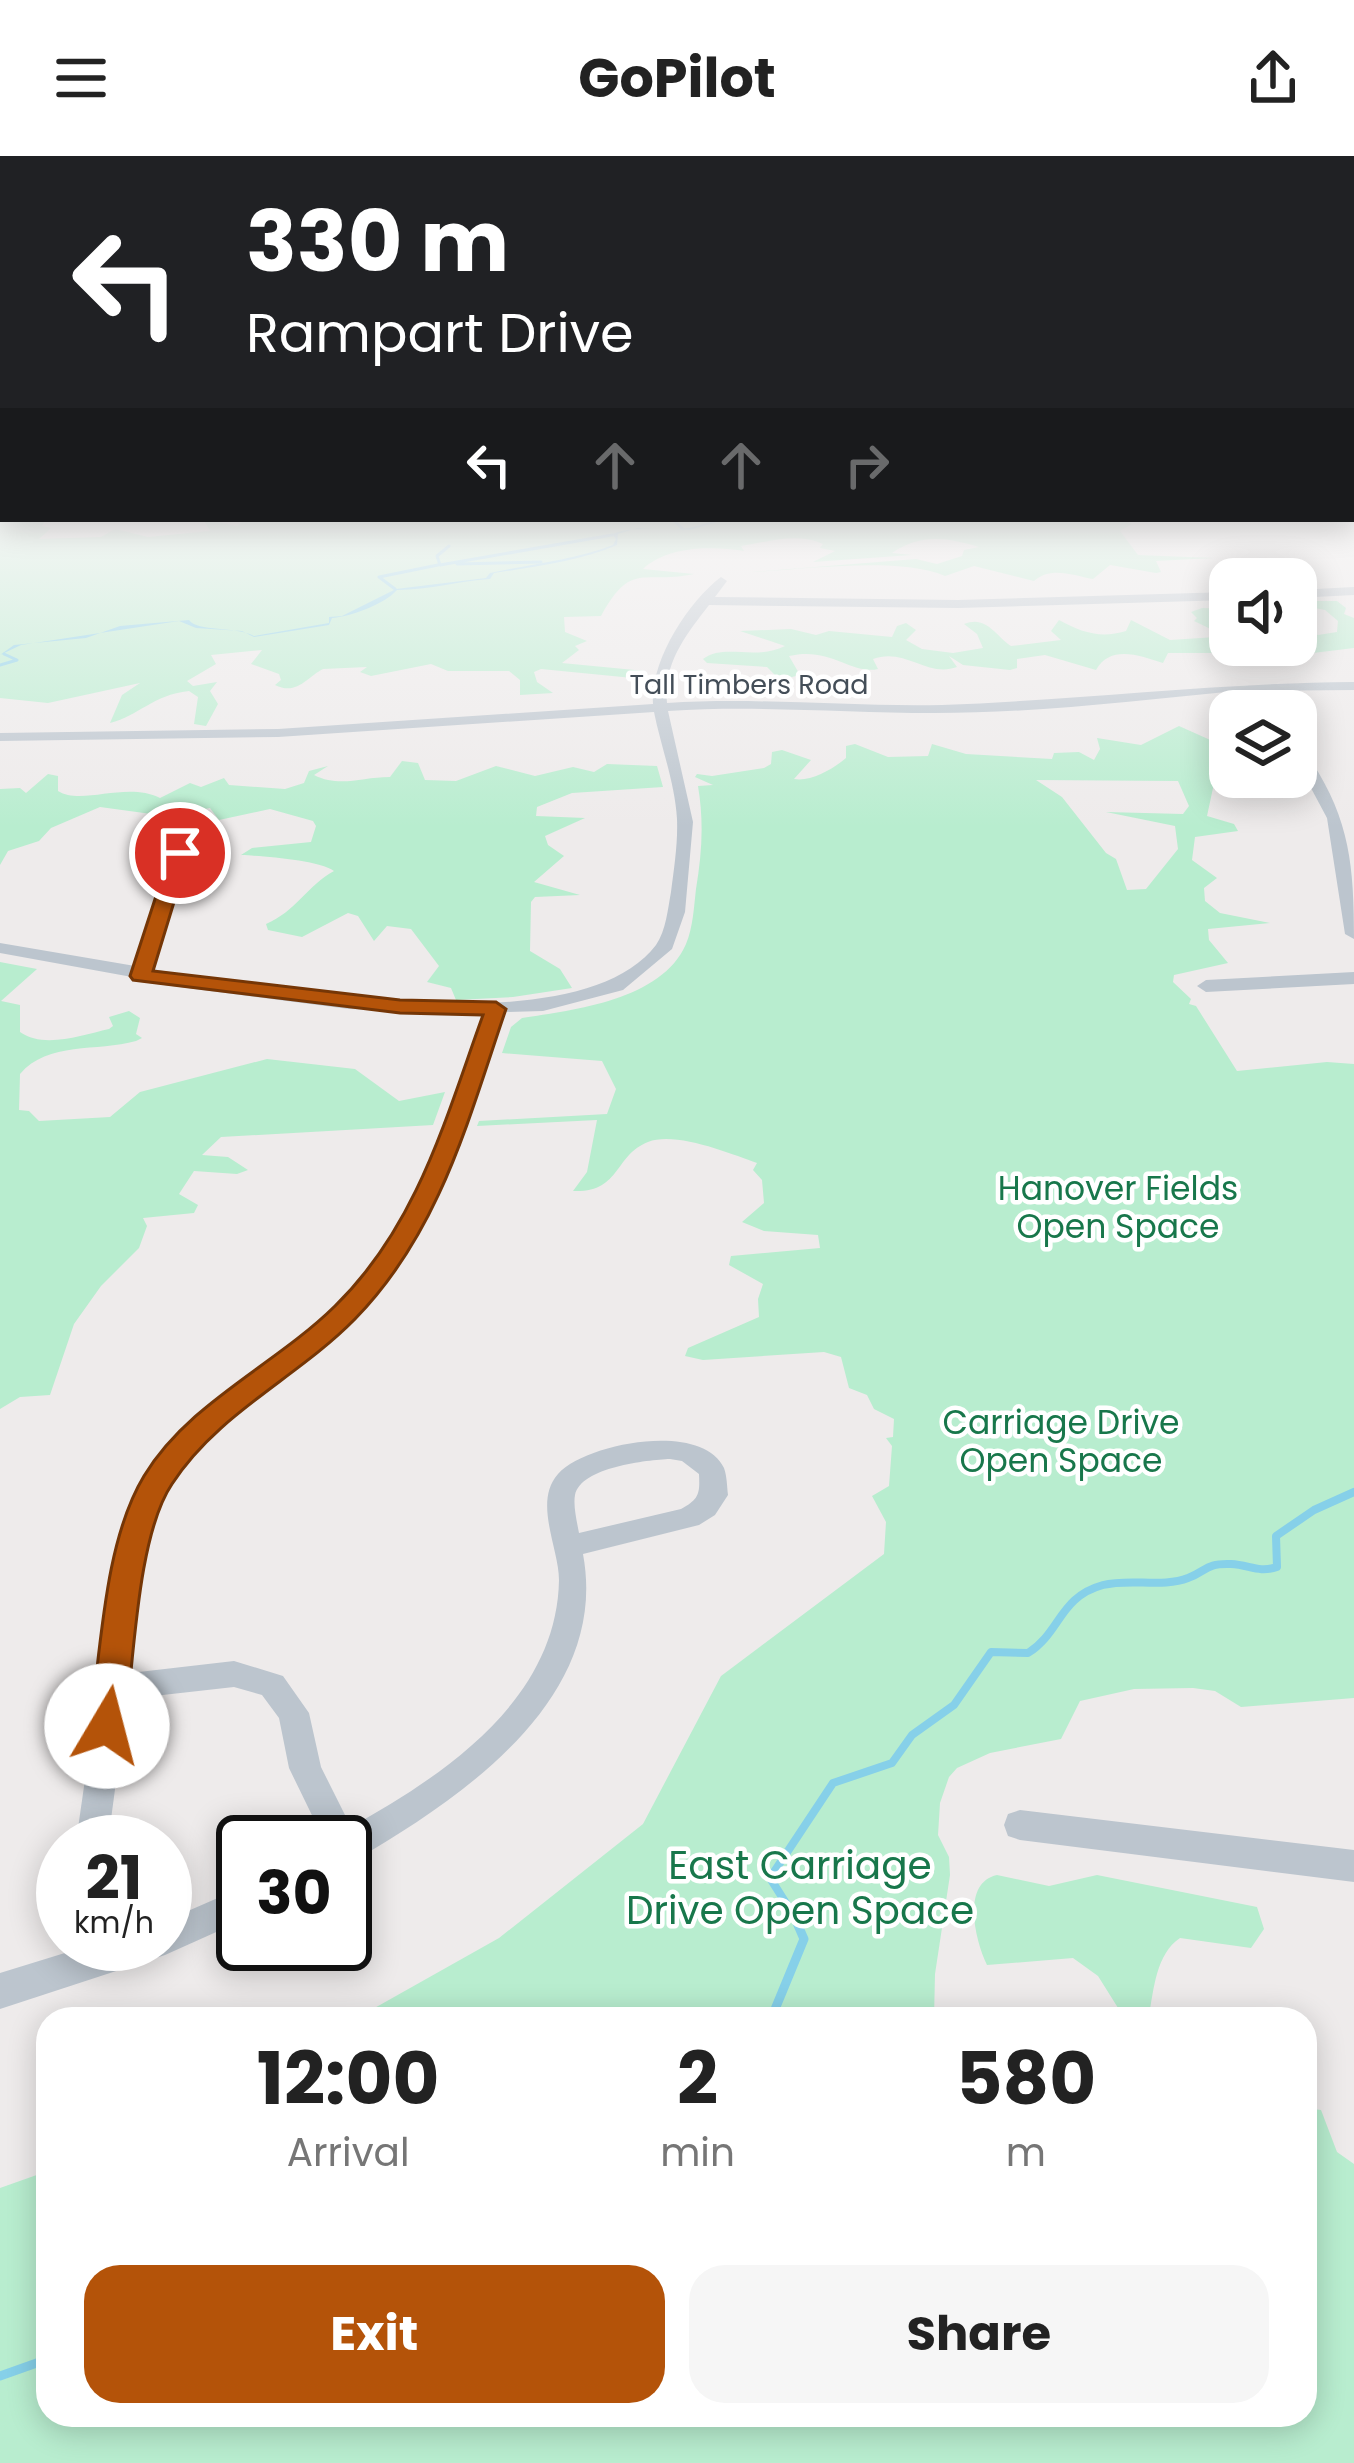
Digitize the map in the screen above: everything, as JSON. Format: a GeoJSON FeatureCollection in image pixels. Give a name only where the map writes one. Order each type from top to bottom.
{"type":"FeatureCollection","features":[{"type":"Feature","properties":{"kind":"street"},"geometry":{"type":"LineString","coordinates":[[0,948],[141,976],[400,1006],[496,1009],[588,994],[636,973],[662,950],[686,832],[685,804],[660,676],[700,612]]}},
{"type":"Feature","properties":{"kind":"street","name":"Tall Timbers Road"},"geometry":{"type":"LineString","coordinates":[[0,737],[278,733],[740,702],[957,709],[1048,706],[1239,687],[1354,686]]}},
{"type":"Feature","properties":{"kind":"street"},"geometry":{"type":"LineString","coordinates":[[1239,687],[1242,690]]}},
{"type":"Feature","properties":{"kind":"street"},"geometry":{"type":"LineString","coordinates":[[1317,776],[1335,799],[1348,840],[1348,908],[1354,934]]}},
{"type":"Feature","properties":{"kind":"street"},"geometry":{"type":"LineString","coordinates":[[141,976],[180,853]]}},
{"type":"Feature","properties":{"kind":"street"},"geometry":{"type":"LineString","coordinates":[[1206,986],[1354,978]]}},
{"type":"Feature","properties":{"kind":"street"},"geometry":{"type":"LineString","coordinates":[[96,1815],[134,1538],[156,1481],[209,1419],[297,1355],[346,1311],[403,1244],[431,1190],[496,1009]]}},
{"type":"Feature","properties":{"kind":"street"},"geometry":{"type":"LineString","coordinates":[[372,1829],[454,1782],[513,1727],[537,1694],[564,1636],[571,1603],[571,1546],[560,1498],[578,1471],[667,1449],[690,1453],[712,1471],[714,1495],[698,1514],[571,1546]]}},
{"type":"Feature","properties":{"kind":"street"},"geometry":{"type":"LineString","coordinates":[[113,1688],[234,1674],[272,1685],[294,1713],[305,1768],[328,1815]]}},
{"type":"Feature","properties":{"kind":"street"},"geometry":{"type":"LineString","coordinates":[[1020,1825],[1354,1866]]}},
{"type":"Feature","properties":{"kind":"street"},"geometry":{"type":"LineString","coordinates":[[0,1991],[44,1971]]}},
{"type":"Feature","properties":{"kind":"green space"},"geometry":{"type":"Polygon","coordinates":[[[0,612],[604,612],[601,616],[564,617],[565,632],[587,641],[575,646],[579,650],[562,663],[645,671],[643,679],[541,669],[534,672],[537,682],[553,693],[520,695],[520,680],[509,671],[448,671],[431,664],[371,676],[360,672],[367,667],[323,669],[296,687],[283,688],[275,685],[281,680],[279,674],[251,664],[262,650],[211,655],[216,664],[187,681],[193,686],[217,682],[210,691],[218,704],[206,726],[194,724],[198,697],[189,691],[110,723],[122,695],[140,683],[48,703],[0,698],[0,612]]]}},
{"type":"Feature","properties":{"kind":"green space"},"geometry":{"type":"Polygon","coordinates":[[[1191,612],[1209,612],[1209,628],[1194,621],[1197,618],[1191,612]]]}},
{"type":"Feature","properties":{"kind":"green space"},"geometry":{"type":"Polygon","coordinates":[[[1327,612],[1345,612],[1354,618],[1354,648],[1317,653],[1317,635],[1337,632],[1338,621],[1327,612]]]}},
{"type":"Feature","properties":{"kind":"green space"},"geometry":{"type":"Polygon","coordinates":[[[1059,620],[1099,634],[1126,631],[1131,620],[1170,640],[1209,637],[1209,653],[1168,653],[1163,663],[1118,655],[1096,670],[1045,655],[1017,659],[1017,668],[1010,670],[963,665],[949,656],[957,667],[936,669],[885,656],[873,659],[878,669],[868,670],[804,654],[789,656],[800,675],[780,680],[767,667],[703,659],[721,652],[762,652],[785,646],[740,631],[791,629],[816,635],[829,631],[892,637],[897,626],[906,623],[916,630],[906,640],[922,649],[953,653],[983,648],[977,634],[964,624],[972,622],[984,624],[1011,646],[1061,640],[1051,631],[1059,620]]]}},
{"type":"Feature","properties":{"kind":"green space"},"geometry":{"type":"Polygon","coordinates":[[[1179,726],[1209,739],[1207,816],[1234,824],[1238,831],[1195,837],[1192,860],[1217,878],[1204,888],[1205,901],[1220,913],[1270,923],[1208,929],[1209,940],[1228,963],[1174,975],[1173,982],[1191,999],[1189,1004],[1196,1006],[1237,1071],[1327,1062],[1354,1064],[1354,1698],[1241,1707],[1215,1691],[1134,1689],[1080,1701],[1061,1739],[990,1753],[957,1768],[940,1803],[938,1835],[949,1857],[950,1875],[934,2007],[376,2007],[499,1938],[643,1824],[721,1676],[884,1554],[886,1522],[872,1496],[889,1486],[892,1446],[886,1438],[893,1437],[894,1419],[874,1409],[867,1395],[849,1388],[841,1357],[824,1352],[703,1360],[685,1356],[688,1348],[759,1317],[763,1284],[729,1265],[731,1256],[820,1248],[818,1235],[764,1231],[742,1222],[764,1203],[762,1180],[753,1170],[757,1163],[718,1150],[673,1139],[648,1142],[600,1186],[573,1191],[587,1172],[597,1120],[477,1126],[479,1121],[607,1114],[616,1089],[602,1061],[502,1053],[511,1027],[522,1018],[566,1011],[637,990],[674,963],[686,944],[693,917],[702,838],[698,786],[713,785],[695,777],[697,774],[764,768],[771,764],[772,752],[782,750],[811,760],[794,779],[807,779],[841,762],[846,746],[855,744],[888,757],[928,756],[932,744],[966,754],[1052,759],[1054,753],[1079,752],[1094,760],[1100,749],[1097,738],[1141,745],[1179,726]],[[1036,780],[1062,797],[1106,853],[1116,859],[1127,890],[1146,889],[1178,849],[1175,826],[1106,812],[1183,814],[1189,806],[1178,781],[1036,780]]]}},
{"type":"Feature","properties":{"kind":"green space"},"geometry":{"type":"Polygon","coordinates":[[[402,761],[418,763],[425,780],[456,781],[496,766],[535,776],[573,767],[594,772],[607,764],[657,766],[663,787],[572,793],[537,807],[536,816],[585,818],[545,836],[548,845],[564,856],[534,882],[580,895],[535,897],[531,902],[530,951],[560,969],[572,988],[456,1000],[451,988],[427,982],[439,966],[411,929],[387,926],[374,941],[358,916],[348,913],[302,937],[268,930],[266,924],[334,871],[304,861],[241,855],[252,848],[311,842],[313,821],[270,809],[219,820],[210,808],[166,816],[100,807],[51,828],[39,841],[8,851],[0,865],[0,789],[20,788],[26,793],[48,774],[58,776],[58,791],[68,795],[133,792],[160,798],[190,783],[201,787],[224,778],[229,785],[285,789],[304,783],[309,771],[328,766],[314,775],[342,781],[390,777],[402,761]]]}},
{"type":"Feature","properties":{"kind":"green space"},"geometry":{"type":"Polygon","coordinates":[[[0,962],[37,969],[1,1001],[20,1005],[20,1032],[30,1037],[63,1039],[109,1029],[113,1026],[109,1017],[129,1011],[140,1018],[136,1034],[142,1038],[136,1041],[44,1056],[20,1074],[19,1110],[29,1111],[39,1121],[110,1117],[140,1092],[267,1059],[355,1069],[399,1101],[445,1092],[433,1125],[221,1137],[202,1155],[228,1157],[248,1170],[237,1174],[194,1171],[179,1194],[198,1205],[194,1213],[143,1218],[147,1226],[139,1248],[101,1286],[74,1324],[50,1395],[20,1397],[0,1409],[0,962]]]}},
{"type":"Feature","properties":{"kind":"green space"},"geometry":{"type":"Polygon","coordinates":[[[997,1875],[1049,1886],[1097,1875],[1257,1907],[1264,1929],[1251,1948],[1180,1938],[1161,1963],[1150,2007],[1117,2007],[1098,1976],[1073,1958],[987,1965],[974,1914],[975,1900],[986,1880],[997,1875]]]}},
{"type":"Feature","properties":{"kind":"green space"},"geometry":{"type":"Polygon","coordinates":[[[1317,2110],[1321,2110],[1337,2152],[1354,2164],[1354,2463],[0,2463],[0,2188],[36,2175],[36,2427],[1317,2427],[1317,2110]]]}},
{"type":"Feature","properties":{"kind":"water"},"geometry":{"type":"Polygon","coordinates":[[[358,612],[348,615],[332,618],[329,625],[254,637],[245,633],[254,636],[329,623],[329,617],[358,612]]]}},
{"type":"Feature","properties":{"kind":"water"},"geometry":{"type":"Polygon","coordinates":[[[189,620],[233,630],[196,628],[179,621],[100,633],[120,626],[189,620]]]}},
{"type":"Feature","properties":{"kind":"water"},"geometry":{"type":"Polygon","coordinates":[[[100,633],[86,638],[33,643],[100,633]]]}},
{"type":"Feature","properties":{"kind":"waterway"},"geometry":{"type":"LineString","coordinates":[[0,665],[17,660],[4,654]]}},
{"type":"Feature","properties":{"kind":"waterway"},"geometry":{"type":"LineString","coordinates":[[796,1919],[770,1878],[833,1783],[892,1763],[912,1735],[954,1705],[991,1652],[1028,1653],[1077,1598],[1103,1585],[1178,1581],[1222,1564],[1277,1567],[1276,1536],[1314,1510],[1354,1492]]}},
{"type":"Feature","properties":{"kind":"waterway"},"geometry":{"type":"LineString","coordinates":[[776,2007],[804,1939],[794,1916]]}},
{"type":"Feature","properties":{"kind":"waterway"},"geometry":{"type":"LineString","coordinates":[[0,2376],[36,2363]]}},
{"type":"Feature","properties":{"kind":"route"},"geometry":{"type":"LineString","coordinates":[[107,1726],[134,1538],[156,1481],[190,1436],[297,1355],[346,1311],[403,1244],[431,1190],[496,1009],[400,1006],[141,976],[180,853]]}},
{"type":"Feature","properties":{"kind":"park label","name":"Hanover Fields Open Space"},"geometry":{"type":"Point","coordinates":[1118,1207]}},
{"type":"Feature","properties":{"kind":"park label","name":"Carriage Drive Open Space"},"geometry":{"type":"Point","coordinates":[1061,1441]}},
{"type":"Feature","properties":{"kind":"park label","name":"East Carriage Drive Open Space"},"geometry":{"type":"Point","coordinates":[800,1888]}}]}
